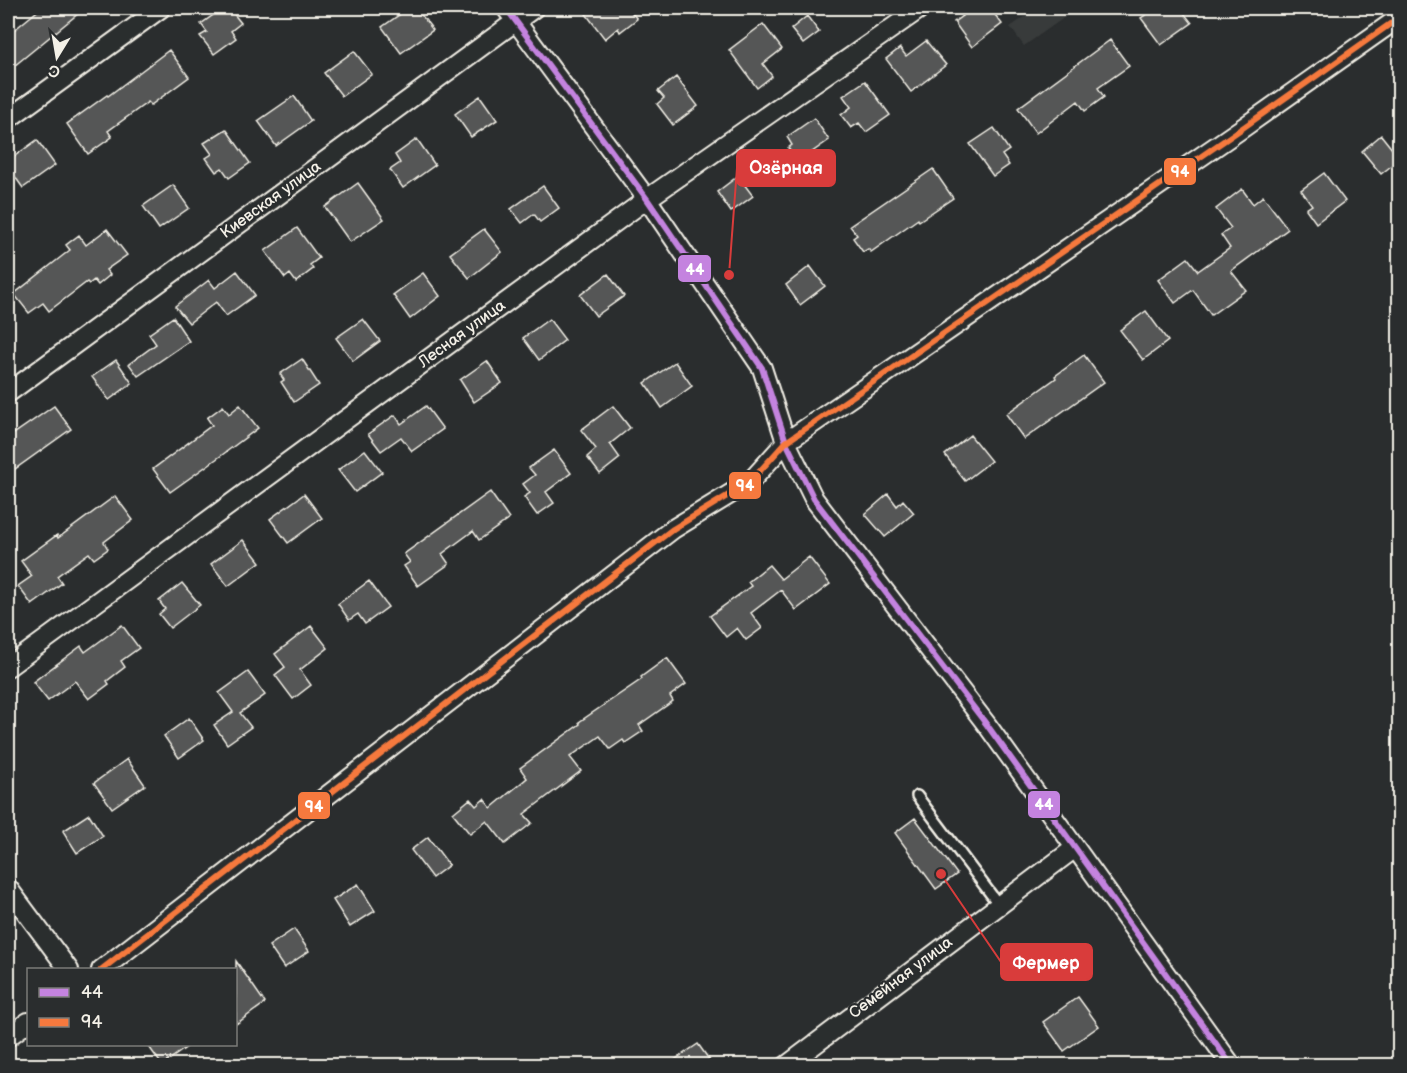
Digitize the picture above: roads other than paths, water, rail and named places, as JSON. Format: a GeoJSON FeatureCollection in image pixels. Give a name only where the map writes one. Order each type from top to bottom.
{"type":"FeatureCollection","features":[{"type":"Feature","properties":{"kind":"street"},"geometry":{"type":"LineString","coordinates":[[8,119],[161,8]]}},
{"type":"Feature","properties":{"kind":"street","name":"Киевская улица"},"geometry":{"type":"LineString","coordinates":[[8,393],[511,14],[534,8]]}},
{"type":"Feature","properties":{"kind":"street","name":"Лесная улица"},"geometry":{"type":"LineString","coordinates":[[8,667],[647,198],[921,8]]}},
{"type":"Feature","properties":{"kind":"street"},"geometry":{"type":"LineString","coordinates":[[511,14],[647,198],[762,368],[786,442],[814,499],[987,725],[1232,1065]]}},
{"type":"Feature","properties":{"kind":"street"},"geometry":{"type":"LineString","coordinates":[[102,968],[673,530],[750,482],[786,442],[1400,17]]}},
{"type":"Feature","properties":{"kind":"street","name":"Семейная улица"},"geometry":{"type":"LineString","coordinates":[[786,1065],[1075,848]]}},
{"type":"Feature","properties":{"kind":"street"},"geometry":{"type":"LineString","coordinates":[[8,888],[68,968]]}},
{"type":"Feature","properties":{"kind":"street"},"geometry":{"type":"LineString","coordinates":[[8,1037],[27,1023]]}},
{"type":"Feature","properties":{"kind":"lane"},"geometry":{"type":"LineString","coordinates":[[917,796],[999,905]]}},
{"type":"Feature","properties":{"kind":"place","name":"Озёрная"},"geometry":{"type":"Point","coordinates":[729,275]}},
{"type":"Feature","properties":{"kind":"place","name":"Фермер"},"geometry":{"type":"Point","coordinates":[941,874]}}]}
